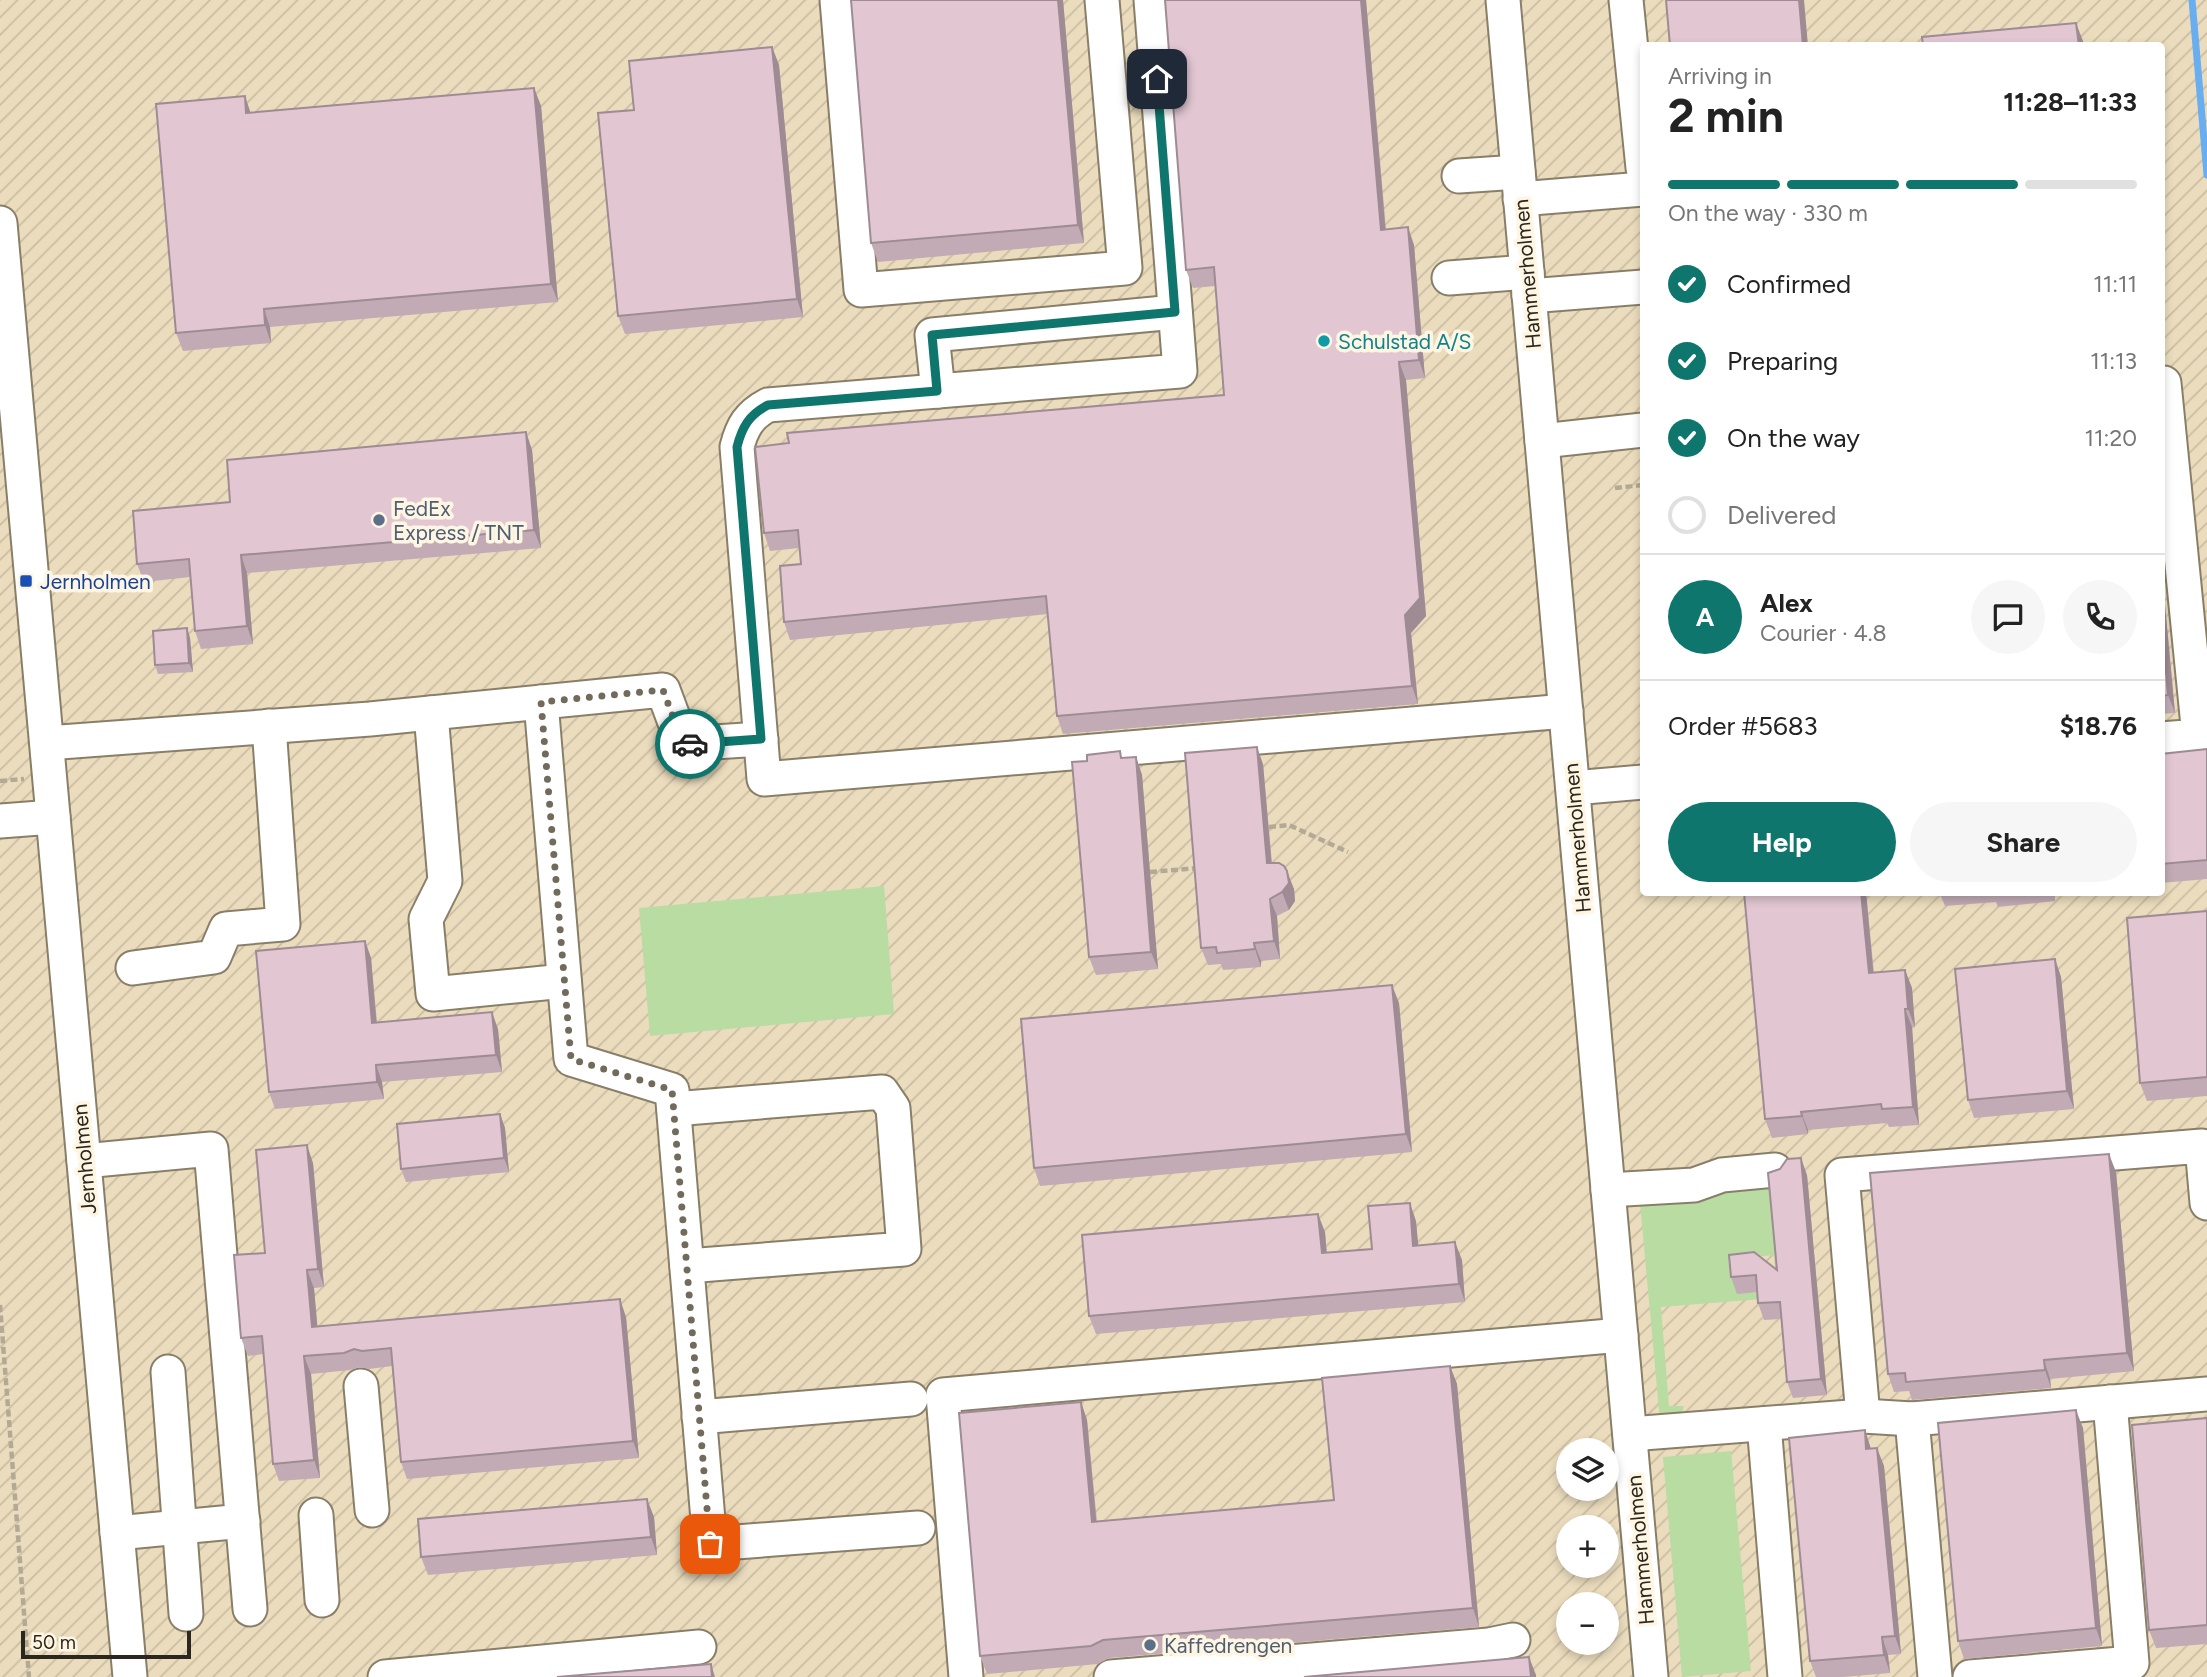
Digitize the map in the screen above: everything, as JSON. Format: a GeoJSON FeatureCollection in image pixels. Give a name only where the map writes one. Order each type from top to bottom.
{"type":"FeatureCollection","features":[{"type":"Feature","properties":{"kind":"street"},"geometry":{"type":"LineString","coordinates":[[837,0],[861,290],[1172,264]]}},
{"type":"Feature","properties":{"kind":"street"},"geometry":{"type":"LineString","coordinates":[[1102,0],[1125,268]]}},
{"type":"Feature","properties":{"kind":"street"},"geometry":{"type":"LineString","coordinates":[[1151,0],[1180,371],[768,405],[754,413],[741,429],[737,447],[764,779],[1566,711]]}},
{"type":"Feature","properties":{"kind":"street","name":"Hammerholmen"},"geometry":{"type":"LineString","coordinates":[[1503,0],[1651,1677]]}},
{"type":"Feature","properties":{"kind":"street"},"geometry":{"type":"LineString","coordinates":[[1626,0],[1640,138]]}},
{"type":"Feature","properties":{"kind":"street"},"geometry":{"type":"LineString","coordinates":[[1459,176],[1519,186],[1640,189]]}},
{"type":"Feature","properties":{"kind":"street","name":"Jernholmen"},"geometry":{"type":"LineString","coordinates":[[0,223],[13,517],[47,743],[130,1677]]}},
{"type":"Feature","properties":{"kind":"street"},"geometry":{"type":"LineString","coordinates":[[1449,278],[1528,284],[1640,287]]}},
{"type":"Feature","properties":{"kind":"street"},"geometry":{"type":"LineString","coordinates":[[937,391],[932,335],[1175,312]]}},
{"type":"Feature","properties":{"kind":"street"},"geometry":{"type":"LineString","coordinates":[[2165,393],[2199,736],[2165,739]]}},
{"type":"Feature","properties":{"kind":"street"},"geometry":{"type":"LineString","coordinates":[[1542,441],[1640,430]]}},
{"type":"Feature","properties":{"kind":"street"},"geometry":{"type":"LineString","coordinates":[[47,743],[431,713],[663,690],[683,744],[761,739]]}},
{"type":"Feature","properties":{"kind":"street"},"geometry":{"type":"LineString","coordinates":[[541,702],[571,1059],[672,1090],[710,1544],[918,1528]]}},
{"type":"Feature","properties":{"kind":"street"},"geometry":{"type":"LineString","coordinates":[[431,713],[444,881],[426,919],[433,994],[564,981]]}},
{"type":"Feature","properties":{"kind":"street"},"geometry":{"type":"LineString","coordinates":[[133,968],[214,957],[226,929],[283,924],[269,726]]}},
{"type":"Feature","properties":{"kind":"street"},"geometry":{"type":"LineString","coordinates":[[1573,788],[1640,782]]}},
{"type":"Feature","properties":{"kind":"street"},"geometry":{"type":"LineString","coordinates":[[0,821],[53,817]]}},
{"type":"Feature","properties":{"kind":"street"},"geometry":{"type":"LineString","coordinates":[[674,1109],[882,1091],[893,1108],[904,1249],[687,1266]]}},
{"type":"Feature","properties":{"kind":"street"},"geometry":{"type":"LineString","coordinates":[[1863,1416],[1842,1175],[2202,1146],[2207,1203]]}},
{"type":"Feature","properties":{"kind":"street"},"geometry":{"type":"LineString","coordinates":[[84,1161],[211,1149],[250,1609]]}},
{"type":"Feature","properties":{"kind":"street"},"geometry":{"type":"LineString","coordinates":[[1608,1190],[1694,1185],[1723,1175],[1775,1170]]}},
{"type":"Feature","properties":{"kind":"street"},"geometry":{"type":"LineString","coordinates":[[966,1677],[943,1395],[1621,1335]]}},
{"type":"Feature","properties":{"kind":"street"},"geometry":{"type":"LineString","coordinates":[[168,1372],[186,1614]]}},
{"type":"Feature","properties":{"kind":"street"},"geometry":{"type":"LineString","coordinates":[[361,1386],[372,1510]]}},
{"type":"Feature","properties":{"kind":"street"},"geometry":{"type":"LineString","coordinates":[[1630,1434],[1863,1416],[1912,1419],[2207,1394]]}},
{"type":"Feature","properties":{"kind":"street"},"geometry":{"type":"LineString","coordinates":[[699,1417],[911,1399]]}},
{"type":"Feature","properties":{"kind":"street"},"geometry":{"type":"LineString","coordinates":[[1970,1677],[2132,1663],[2110,1402]]}},
{"type":"Feature","properties":{"kind":"street"},"geometry":{"type":"LineString","coordinates":[[1912,1419],[1936,1677]]}},
{"type":"Feature","properties":{"kind":"street"},"geometry":{"type":"LineString","coordinates":[[1764,1424],[1785,1677]]}},
{"type":"Feature","properties":{"kind":"street"},"geometry":{"type":"LineString","coordinates":[[316,1515],[322,1600]]}},
{"type":"Feature","properties":{"kind":"street"},"geometry":{"type":"LineString","coordinates":[[117,1533],[243,1521]]}},
{"type":"Feature","properties":{"kind":"street"},"geometry":{"type":"LineString","coordinates":[[1111,1677],[1489,1646],[1513,1640]]}},
{"type":"Feature","properties":{"kind":"street"},"geometry":{"type":"LineString","coordinates":[[385,1677],[699,1647]]}},
{"type":"Feature","properties":{"kind":"path"},"geometry":{"type":"LineString","coordinates":[[1615,488],[1640,485]]}},
{"type":"Feature","properties":{"kind":"path"},"geometry":{"type":"LineString","coordinates":[[1269,827],[1289,825],[1349,852]]}},
{"type":"Feature","properties":{"kind":"path"},"geometry":{"type":"LineString","coordinates":[[1150,872],[1199,868]]}},
{"type":"Feature","properties":{"kind":"path"},"geometry":{"type":"LineString","coordinates":[[0,1305],[29,1677]]}},
{"type":"Feature","properties":{"kind":"shaded area"},"geometry":{"type":"Polygon","coordinates":[[[0,0],[2207,0],[2207,1677],[0,1677],[0,0]]]}},
{"type":"Feature","properties":{"kind":"green space"},"geometry":{"type":"Polygon","coordinates":[[[884,886],[894,1014],[650,1036],[639,908],[884,886]]]}},
{"type":"Feature","properties":{"kind":"green space"},"geometry":{"type":"Polygon","coordinates":[[[1773,1180],[1783,1287],[1776,1281],[1774,1255],[1735,1259],[1762,1292],[1762,1299],[1661,1307],[1669,1406],[1684,1406],[1680,1420],[1660,1421],[1640,1203],[1722,1185],[1773,1180]]]}},
{"type":"Feature","properties":{"kind":"green space"},"geometry":{"type":"Polygon","coordinates":[[[1731,1451],[1751,1671],[1682,1677],[1663,1457],[1731,1451]]]}},
{"type":"Feature","properties":{"kind":"building"},"geometry":{"type":"Polygon","coordinates":[[[851,0],[1058,0],[1078,225],[871,243],[851,0]]]}},
{"type":"Feature","properties":{"kind":"building","name":"Schulstad A/S"},"geometry":{"type":"Polygon","coordinates":[[[1165,0],[1361,0],[1381,230],[1408,227],[1419,360],[1399,362],[1420,598],[1405,615],[1412,686],[1057,716],[1046,596],[784,622],[780,566],[801,564],[798,530],[764,533],[755,447],[789,443],[787,433],[1224,395],[1214,267],[1186,270],[1165,0]]]}},
{"type":"Feature","properties":{"kind":"building"},"geometry":{"type":"Polygon","coordinates":[[[1666,0],[1799,0],[1803,42],[1670,42],[1666,0]]]}},
{"type":"Feature","properties":{"kind":"building"},"geometry":{"type":"Polygon","coordinates":[[[2076,23],[2078,42],[1923,42],[1922,37],[2076,23]]]}},
{"type":"Feature","properties":{"kind":"building"},"geometry":{"type":"Polygon","coordinates":[[[772,47],[797,299],[618,316],[598,113],[634,110],[629,61],[772,47]]]}},
{"type":"Feature","properties":{"kind":"building"},"geometry":{"type":"Polygon","coordinates":[[[534,88],[551,284],[264,309],[265,325],[176,333],[156,104],[245,96],[246,113],[534,88]]]}},
{"type":"Feature","properties":{"kind":"building"},"geometry":{"type":"Polygon","coordinates":[[[526,432],[534,530],[241,555],[247,626],[195,631],[189,559],[137,564],[133,511],[230,502],[227,460],[526,432]]]}},
{"type":"Feature","properties":{"kind":"building"},"geometry":{"type":"Polygon","coordinates":[[[187,628],[189,663],[155,665],[153,631],[187,628]]]}},
{"type":"Feature","properties":{"kind":"building"},"geometry":{"type":"Polygon","coordinates":[[[2165,661],[2168,695],[2165,695],[2165,661]]]}},
{"type":"Feature","properties":{"kind":"building"},"geometry":{"type":"Polygon","coordinates":[[[1257,747],[1267,863],[1284,866],[1289,883],[1282,892],[1270,899],[1274,941],[1254,943],[1255,949],[1217,953],[1216,947],[1201,948],[1185,753],[1257,747]]]}},
{"type":"Feature","properties":{"kind":"building"},"geometry":{"type":"Polygon","coordinates":[[[2207,749],[2207,860],[2165,864],[2165,754],[2207,749]]]}},
{"type":"Feature","properties":{"kind":"building"},"geometry":{"type":"Polygon","coordinates":[[[1120,751],[1121,758],[1136,757],[1151,952],[1089,957],[1072,762],[1087,761],[1087,755],[1120,751]]]}},
{"type":"Feature","properties":{"kind":"building"},"geometry":{"type":"Polygon","coordinates":[[[1744,896],[1861,896],[1869,973],[1905,970],[1908,1009],[1905,1009],[1913,1107],[1882,1109],[1881,1104],[1801,1112],[1802,1116],[1765,1119],[1744,896]]]}},
{"type":"Feature","properties":{"kind":"building"},"geometry":{"type":"Polygon","coordinates":[[[2207,911],[2207,1077],[2140,1083],[2127,918],[2207,911]]]}},
{"type":"Feature","properties":{"kind":"building"},"geometry":{"type":"Polygon","coordinates":[[[365,941],[372,1023],[492,1012],[496,1055],[376,1065],[377,1082],[269,1092],[256,951],[365,941]]]}},
{"type":"Feature","properties":{"kind":"building"},"geometry":{"type":"Polygon","coordinates":[[[2055,959],[2067,1091],[1968,1100],[1955,969],[2055,959]]]}},
{"type":"Feature","properties":{"kind":"building"},"geometry":{"type":"Polygon","coordinates":[[[1392,985],[1406,1134],[1034,1168],[1021,1019],[1392,985]]]}},
{"type":"Feature","properties":{"kind":"building"},"geometry":{"type":"Polygon","coordinates":[[[500,1114],[504,1158],[401,1169],[397,1124],[500,1114]]]}},
{"type":"Feature","properties":{"kind":"building"},"geometry":{"type":"Polygon","coordinates":[[[307,1145],[318,1269],[307,1270],[312,1327],[620,1299],[633,1441],[401,1462],[391,1348],[362,1351],[354,1349],[344,1353],[304,1356],[314,1460],[273,1464],[262,1336],[241,1338],[234,1255],[265,1253],[256,1150],[307,1145]]]}},
{"type":"Feature","properties":{"kind":"building"},"geometry":{"type":"Polygon","coordinates":[[[2109,1154],[2127,1353],[2044,1360],[2045,1370],[1906,1382],[1905,1373],[1888,1374],[1870,1173],[2109,1154]]]}},
{"type":"Feature","properties":{"kind":"building"},"geometry":{"type":"Polygon","coordinates":[[[1801,1158],[1821,1379],[1787,1382],[1780,1302],[1758,1303],[1756,1275],[1731,1277],[1729,1255],[1754,1252],[1777,1270],[1768,1173],[1780,1169],[1787,1159],[1801,1158]]]}},
{"type":"Feature","properties":{"kind":"building"},"geometry":{"type":"Polygon","coordinates":[[[1410,1203],[1413,1246],[1455,1242],[1459,1284],[1089,1316],[1082,1235],[1318,1214],[1322,1253],[1372,1249],[1368,1206],[1410,1203]]]}},
{"type":"Feature","properties":{"kind":"building"},"geometry":{"type":"Polygon","coordinates":[[[1450,1366],[1473,1608],[1103,1640],[1091,1646],[980,1656],[959,1413],[1081,1402],[1092,1522],[1334,1500],[1322,1378],[1450,1366]]]}},
{"type":"Feature","properties":{"kind":"building"},"geometry":{"type":"Polygon","coordinates":[[[2076,1410],[2096,1628],[1958,1641],[1938,1423],[2076,1410]]]}},
{"type":"Feature","properties":{"kind":"building"},"geometry":{"type":"Polygon","coordinates":[[[2207,1418],[2207,1625],[2149,1630],[2132,1425],[2207,1418]]]}},
{"type":"Feature","properties":{"kind":"building"},"geometry":{"type":"Polygon","coordinates":[[[1865,1430],[1866,1449],[1877,1448],[1895,1636],[1882,1637],[1884,1655],[1810,1661],[1789,1438],[1865,1430]]]}},
{"type":"Feature","properties":{"kind":"building"},"geometry":{"type":"Polygon","coordinates":[[[647,1499],[651,1537],[421,1557],[418,1519],[647,1499]]]}},
{"type":"Feature","properties":{"kind":"building"},"geometry":{"type":"Polygon","coordinates":[[[1529,1657],[1531,1677],[1304,1677],[1529,1657]]]}},
{"type":"Feature","properties":{"kind":"building"},"geometry":{"type":"Polygon","coordinates":[[[711,1664],[712,1677],[557,1677],[711,1664]]]}},
{"type":"Feature","properties":{"kind":"waterway"},"geometry":{"type":"LineString","coordinates":[[2192,0],[2207,175]]}},
{"type":"Feature","properties":{"kind":"way so far"},"geometry":{"type":"LineString","coordinates":[[690,744],[683,744],[663,690],[541,702],[571,1059],[672,1090],[710,1544]]}},
{"type":"Feature","properties":{"kind":"place","name":"Schulstad A/S"},"geometry":{"type":"Point","coordinates":[1324,341]}},
{"type":"Feature","properties":{"kind":"place","name":"FedEx Express / TNT"},"geometry":{"type":"Point","coordinates":[379,520]}},
{"type":"Feature","properties":{"kind":"place","name":"Jernholmen"},"geometry":{"type":"Point","coordinates":[26,581]}},
{"type":"Feature","properties":{"kind":"place","name":"Kaffedrengen"},"geometry":{"type":"Point","coordinates":[1150,1645]}},
{"type":"Feature","properties":{"kind":"route"},"geometry":{"type":"LineString","coordinates":[[690,744],[761,739],[737,447],[741,429],[754,413],[768,405],[937,391],[932,335],[1175,312],[1157,79]]}}]}
